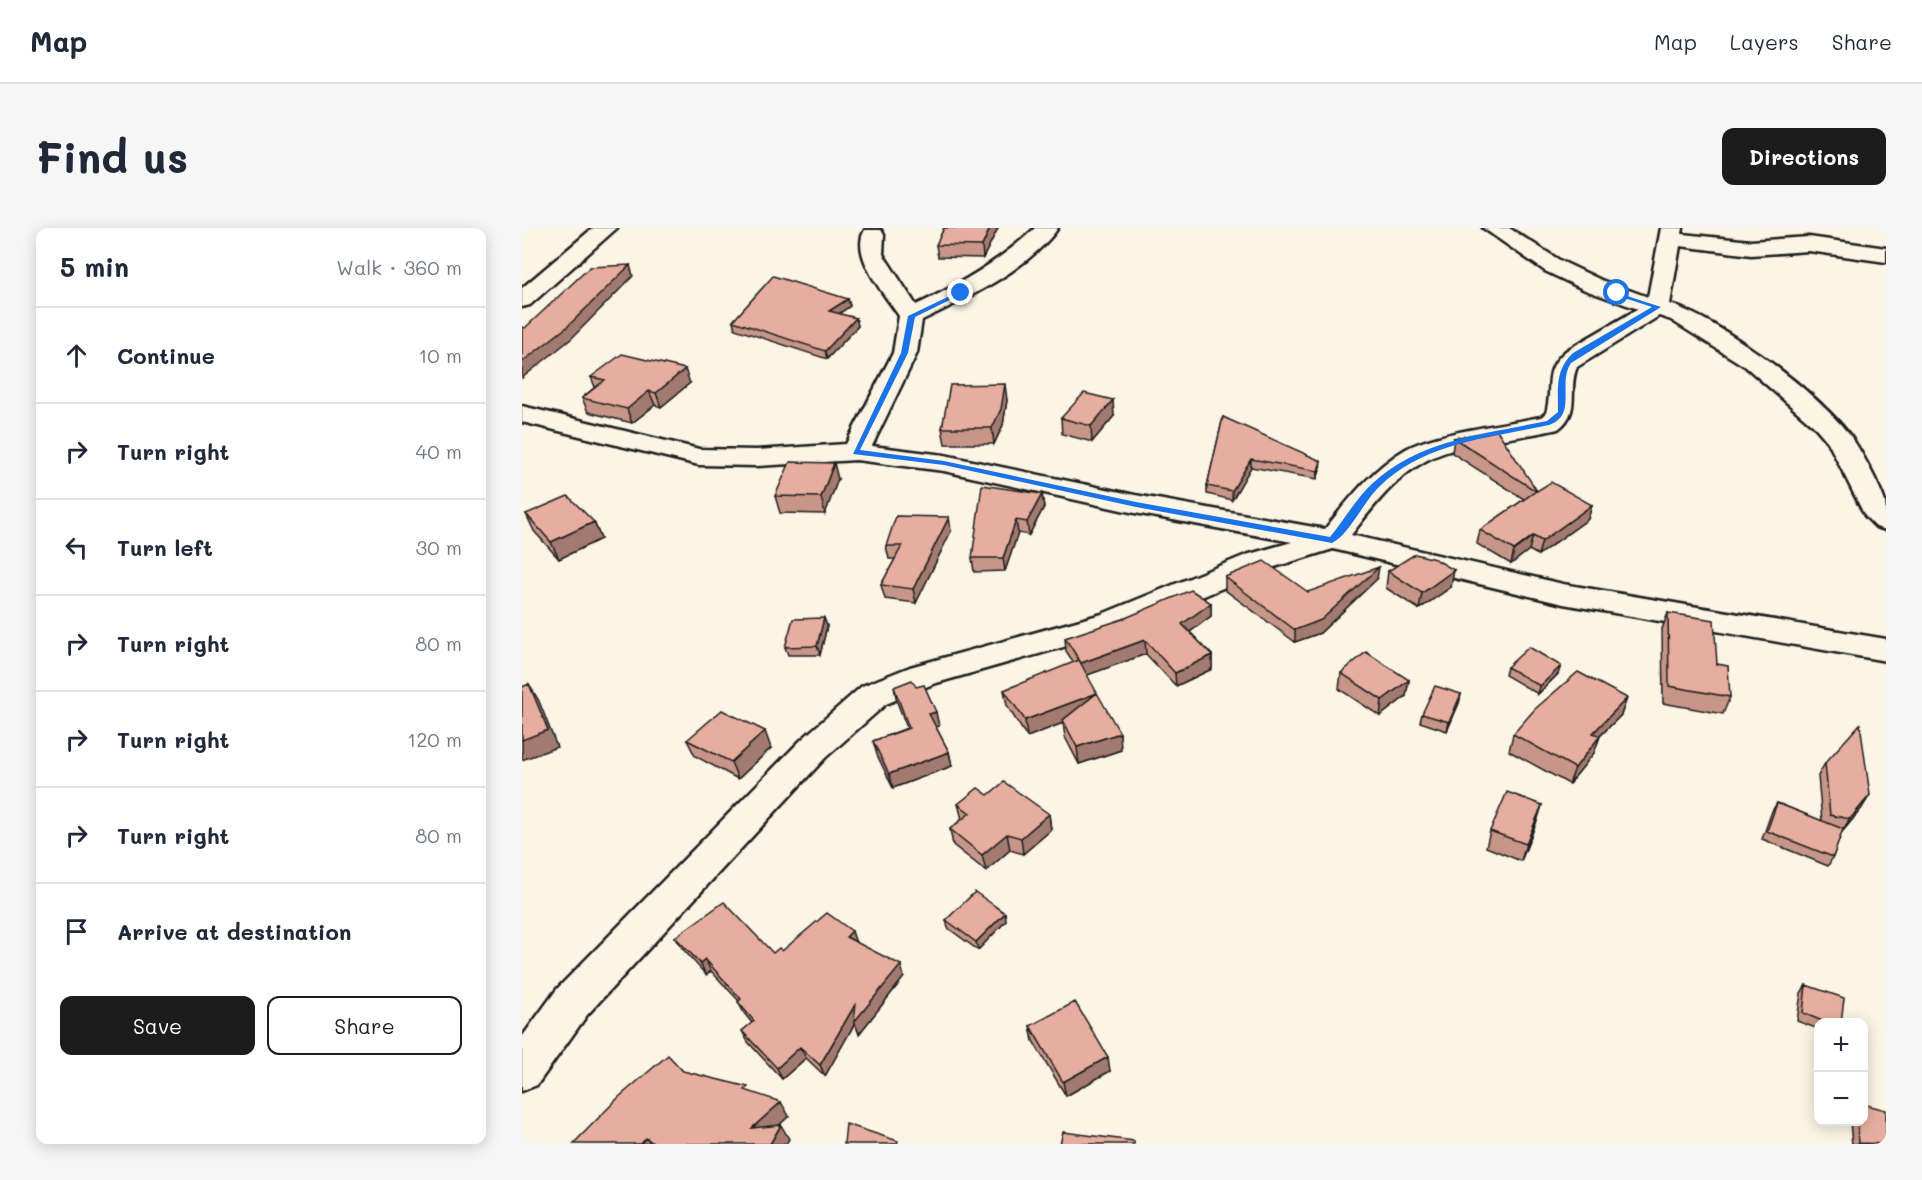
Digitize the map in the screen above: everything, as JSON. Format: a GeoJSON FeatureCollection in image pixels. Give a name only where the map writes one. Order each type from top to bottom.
{"type":"FeatureCollection","features":[{"type":"Feature","properties":{"kind":"street"},"geometry":{"type":"LineString","coordinates":[[522,300],[606,228]]}},
{"type":"Feature","properties":{"kind":"street"},"geometry":{"type":"LineString","coordinates":[[912,316],[974,286],[1023,250],[1047,228]]}},
{"type":"Feature","properties":{"kind":"street"},"geometry":{"type":"LineString","coordinates":[[1494,228],[1553,266],[1593,285],[1658,307],[1699,326],[1755,362],[1825,422],[1840,440],[1875,510],[1886,521]]}},
{"type":"Feature","properties":{"kind":"street"},"geometry":{"type":"LineString","coordinates":[[522,1071],[572,1002],[813,749],[874,695],[922,675],[1112,622],[1257,562],[1332,540],[1376,485],[1417,454],[1443,445],[1549,423],[1558,418],[1562,412],[1562,371],[1569,361],[1658,307],[1672,233],[1751,248],[1809,244],[1886,255]]}},
{"type":"Feature","properties":{"kind":"street"},"geometry":{"type":"LineString","coordinates":[[856,452],[905,353],[912,316],[872,254],[873,235]]}},
{"type":"Feature","properties":{"kind":"street"},"geometry":{"type":"LineString","coordinates":[[522,414],[699,457],[758,458],[856,452],[944,463],[1136,504],[1332,540],[1553,592],[1886,650]]}},
{"type":"Feature","properties":{"kind":"building"},"geometry":{"type":"Polygon","coordinates":[[[944,228],[990,228],[982,246],[936,245],[944,228]]]}},
{"type":"Feature","properties":{"kind":"building"},"geometry":{"type":"Polygon","coordinates":[[[630,265],[567,327],[522,362],[522,327],[525,328],[590,267],[630,265]]]}},
{"type":"Feature","properties":{"kind":"building"},"geometry":{"type":"Polygon","coordinates":[[[773,276],[848,299],[829,311],[856,318],[825,351],[733,321],[773,276]]]}},
{"type":"Feature","properties":{"kind":"building"},"geometry":{"type":"Polygon","coordinates":[[[622,354],[685,369],[656,393],[649,391],[627,409],[582,398],[605,380],[591,377],[622,354]]]}},
{"type":"Feature","properties":{"kind":"building"},"geometry":{"type":"Polygon","coordinates":[[[1005,384],[1001,409],[992,428],[942,428],[950,385],[1005,384]]]}},
{"type":"Feature","properties":{"kind":"building"},"geometry":{"type":"Polygon","coordinates":[[[1084,393],[1113,400],[1091,426],[1061,418],[1084,393]]]}},
{"type":"Feature","properties":{"kind":"building"},"geometry":{"type":"Polygon","coordinates":[[[1223,417],[1321,461],[1318,471],[1251,459],[1232,491],[1207,486],[1223,417]]]}},
{"type":"Feature","properties":{"kind":"building"},"geometry":{"type":"Polygon","coordinates":[[[1497,430],[1537,491],[1551,482],[1592,505],[1542,541],[1533,536],[1514,550],[1480,530],[1536,491],[1454,438],[1497,430]]]}},
{"type":"Feature","properties":{"kind":"building"},"geometry":{"type":"Polygon","coordinates":[[[790,462],[834,463],[821,497],[775,496],[790,462]]]}},
{"type":"Feature","properties":{"kind":"building"},"geometry":{"type":"Polygon","coordinates":[[[982,485],[1042,494],[1027,522],[1016,520],[1003,558],[972,558],[982,485]]]}},
{"type":"Feature","properties":{"kind":"building"},"geometry":{"type":"Polygon","coordinates":[[[568,496],[594,522],[551,542],[526,514],[568,496]]]}},
{"type":"Feature","properties":{"kind":"building"},"geometry":{"type":"Polygon","coordinates":[[[896,516],[949,517],[913,589],[881,585],[902,546],[886,546],[896,516]]]}},
{"type":"Feature","properties":{"kind":"building"},"geometry":{"type":"Polygon","coordinates":[[[1415,554],[1435,559],[1454,570],[1422,593],[1388,571],[1415,554]]]}},
{"type":"Feature","properties":{"kind":"building"},"geometry":{"type":"Polygon","coordinates":[[[1264,561],[1308,592],[1379,567],[1321,620],[1295,630],[1225,577],[1264,561]]]}},
{"type":"Feature","properties":{"kind":"building"},"geometry":{"type":"Polygon","coordinates":[[[1191,590],[1211,603],[1182,624],[1212,655],[1175,673],[1145,640],[1081,663],[1065,638],[1123,619],[1191,590]]]}},
{"type":"Feature","properties":{"kind":"building"},"geometry":{"type":"Polygon","coordinates":[[[1668,613],[1714,620],[1717,664],[1728,666],[1730,697],[1669,686],[1668,613]]]}},
{"type":"Feature","properties":{"kind":"building"},"geometry":{"type":"Polygon","coordinates":[[[824,618],[817,646],[785,647],[793,619],[824,618]]]}},
{"type":"Feature","properties":{"kind":"building"},"geometry":{"type":"Polygon","coordinates":[[[1529,647],[1561,666],[1540,686],[1507,667],[1529,647]]]}},
{"type":"Feature","properties":{"kind":"building"},"geometry":{"type":"Polygon","coordinates":[[[1366,652],[1409,680],[1382,700],[1341,673],[1366,652]]]}},
{"type":"Feature","properties":{"kind":"building"},"geometry":{"type":"Polygon","coordinates":[[[1079,660],[1097,693],[1025,720],[1004,690],[1079,660]]]}},
{"type":"Feature","properties":{"kind":"building"},"geometry":{"type":"Polygon","coordinates":[[[1578,672],[1627,698],[1593,733],[1600,736],[1575,768],[1513,734],[1535,709],[1578,672]]]}},
{"type":"Feature","properties":{"kind":"building"},"geometry":{"type":"Polygon","coordinates":[[[912,680],[916,687],[924,685],[936,712],[929,714],[949,752],[889,774],[873,741],[909,728],[894,687],[912,680]]]}},
{"type":"Feature","properties":{"kind":"building"},"geometry":{"type":"Polygon","coordinates":[[[529,684],[548,730],[522,740],[522,687],[529,684]]]}},
{"type":"Feature","properties":{"kind":"building"},"geometry":{"type":"Polygon","coordinates":[[[1435,686],[1461,694],[1449,722],[1422,714],[1435,686]]]}},
{"type":"Feature","properties":{"kind":"building"},"geometry":{"type":"Polygon","coordinates":[[[1097,693],[1120,733],[1077,747],[1063,720],[1097,693]]]}},
{"type":"Feature","properties":{"kind":"building"},"geometry":{"type":"Polygon","coordinates":[[[722,710],[765,731],[731,762],[687,740],[722,710]]]}},
{"type":"Feature","properties":{"kind":"building"},"geometry":{"type":"Polygon","coordinates":[[[1860,724],[1870,795],[1850,819],[1830,815],[1825,763],[1860,724]]]}},
{"type":"Feature","properties":{"kind":"building"},"geometry":{"type":"Polygon","coordinates":[[[1004,782],[1049,814],[1021,838],[1007,834],[982,855],[950,829],[970,813],[958,804],[978,788],[988,795],[1004,782]]]}},
{"type":"Feature","properties":{"kind":"building"},"geometry":{"type":"Polygon","coordinates":[[[1507,792],[1542,805],[1526,844],[1490,831],[1507,792]]]}},
{"type":"Feature","properties":{"kind":"building"},"geometry":{"type":"Polygon","coordinates":[[[1777,803],[1843,829],[1833,857],[1767,831],[1777,803]]]}},
{"type":"Feature","properties":{"kind":"building"},"geometry":{"type":"Polygon","coordinates":[[[975,892],[1005,913],[976,942],[946,920],[975,892]]]}},
{"type":"Feature","properties":{"kind":"building"},"geometry":{"type":"Polygon","coordinates":[[[724,902],[773,953],[779,948],[782,951],[827,913],[852,931],[846,937],[901,965],[854,1022],[856,1003],[820,1065],[800,1047],[777,1068],[742,1031],[754,1021],[738,1002],[741,999],[705,959],[700,963],[675,937],[724,902]]]}},
{"type":"Feature","properties":{"kind":"building"},"geometry":{"type":"Polygon","coordinates":[[[1806,985],[1844,998],[1842,1018],[1815,1018],[1803,1013],[1806,985]]]}},
{"type":"Feature","properties":{"kind":"building"},"geometry":{"type":"Polygon","coordinates":[[[1075,1002],[1108,1057],[1063,1082],[1030,1026],[1075,1002]]]}},
{"type":"Feature","properties":{"kind":"building"},"geometry":{"type":"Polygon","coordinates":[[[668,1055],[683,1071],[748,1087],[745,1090],[781,1102],[752,1128],[781,1125],[770,1144],[655,1144],[646,1138],[641,1144],[573,1144],[619,1097],[668,1055]]]}},
{"type":"Feature","properties":{"kind":"building"},"geometry":{"type":"Polygon","coordinates":[[[1868,1105],[1886,1110],[1886,1144],[1859,1143],[1857,1126],[1868,1126],[1868,1105]]]}},
{"type":"Feature","properties":{"kind":"building"},"geometry":{"type":"Polygon","coordinates":[[[846,1124],[898,1141],[897,1144],[844,1144],[846,1124]]]}},
{"type":"Feature","properties":{"kind":"building"},"geometry":{"type":"Polygon","coordinates":[[[1063,1132],[1134,1141],[1134,1144],[1060,1144],[1063,1132]]]}},
{"type":"Feature","properties":{"kind":"route"},"geometry":{"type":"LineString","coordinates":[[961,293],[912,316],[905,353],[856,452],[944,463],[1136,504],[1332,540],[1376,485],[1417,454],[1443,445],[1472,441],[1549,423],[1558,418],[1562,412],[1562,371],[1569,361],[1658,307],[1617,293]]}}]}
